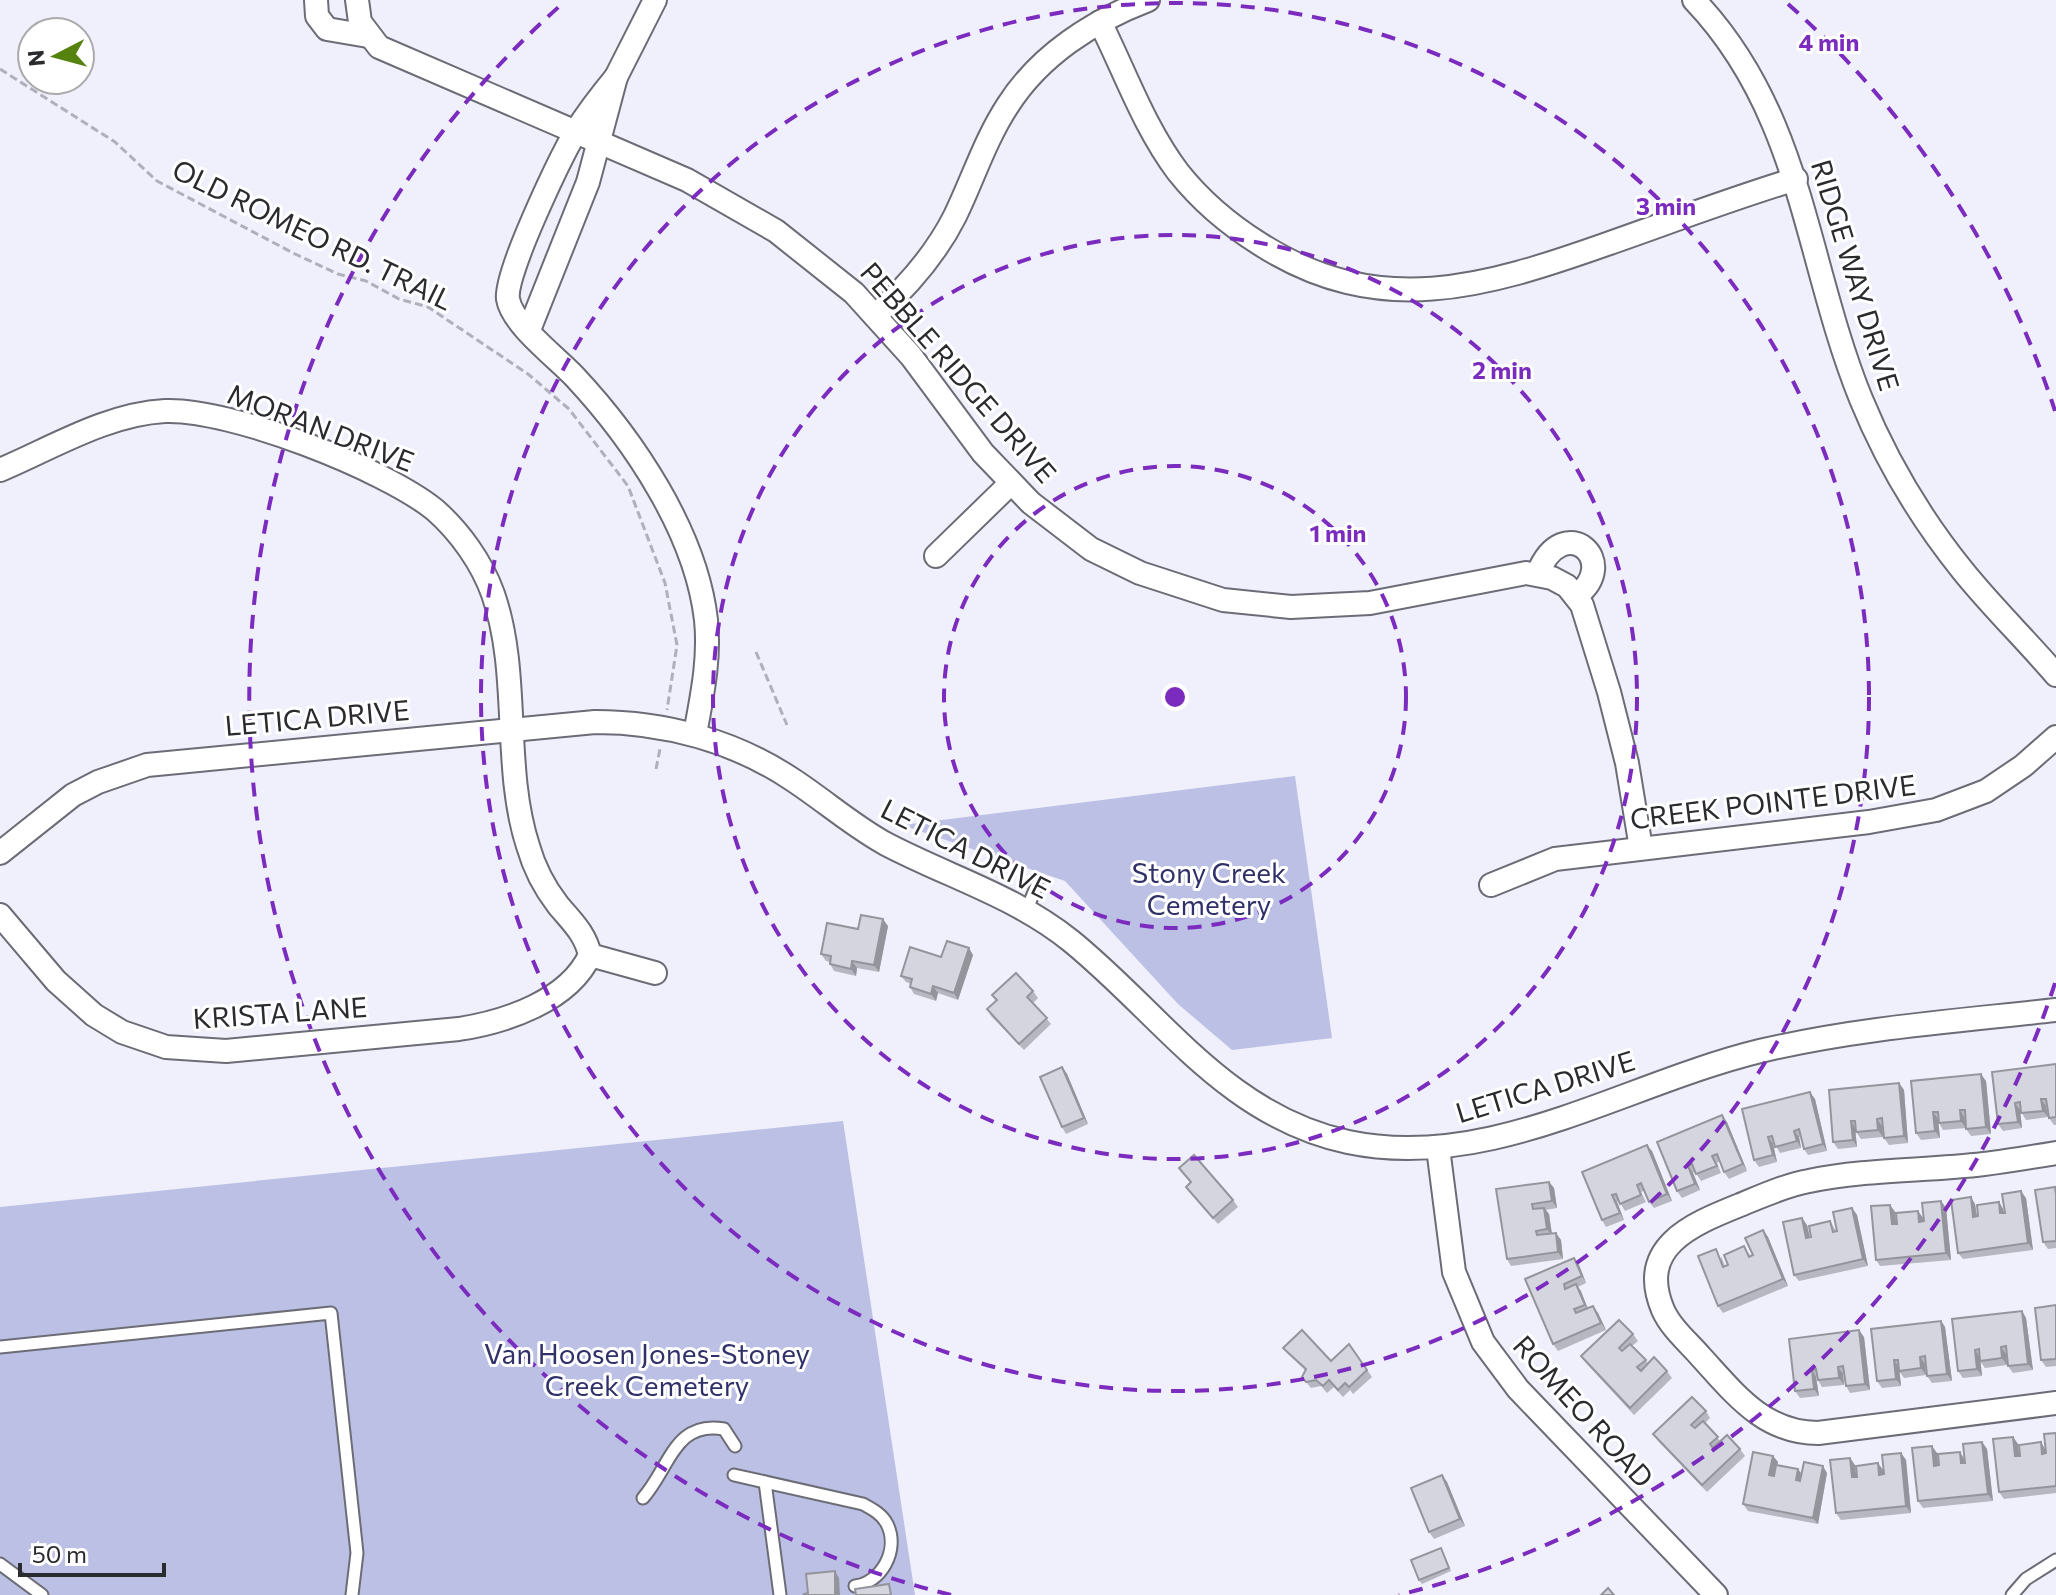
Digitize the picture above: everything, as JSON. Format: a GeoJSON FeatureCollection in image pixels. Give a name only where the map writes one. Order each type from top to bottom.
{"type":"FeatureCollection","features":[{"type":"Feature","properties":{"kind":"street"},"geometry":{"type":"LineString","coordinates":[[655,0],[616,77],[575,133],[510,274],[508,302],[515,317],[575,377],[628,441],[659,490],[691,563],[702,596],[707,640],[707,664],[695,734]]}},
{"type":"Feature","properties":{"kind":"street"},"geometry":{"type":"LineString","coordinates":[[875,316],[910,282],[934,251],[1010,102],[1059,50],[1100,22],[1148,0]]}},
{"type":"Feature","properties":{"kind":"street","name":"RIDGE WAY DRIVE"},"geometry":{"type":"LineString","coordinates":[[1694,0],[1723,34],[1761,93],[1796,179],[1843,353],[1874,430],[1942,543],[2056,675]]}},
{"type":"Feature","properties":{"kind":"street"},"geometry":{"type":"LineString","coordinates":[[357,3],[368,36]]}},
{"type":"Feature","properties":{"kind":"street","name":"PEBBLE RIDGE DRIVE"},"geometry":{"type":"LineString","coordinates":[[316,4],[320,22],[327,29],[368,36],[395,55],[687,180],[747,212],[830,272],[875,316],[911,356],[983,453],[1011,483],[1077,539],[1115,562],[1168,585],[1223,600],[1270,606],[1335,607],[1538,573]]}},
{"type":"Feature","properties":{"kind":"street"},"geometry":{"type":"LineString","coordinates":[[1100,22],[1147,123],[1197,194],[1224,220],[1272,251],[1318,273],[1356,284],[1423,291],[1496,281],[1796,179]]}},
{"type":"Feature","properties":{"kind":"street"},"geometry":{"type":"LineString","coordinates":[[529,330],[535,306],[579,209],[600,145],[616,77]]}},
{"type":"Feature","properties":{"kind":"street","name":"MORAN DRIVE"},"geometry":{"type":"LineString","coordinates":[[0,470],[121,419],[183,411],[240,423],[397,484],[448,523],[488,581],[502,639],[527,845],[547,890],[579,928],[590,955]]}},
{"type":"Feature","properties":{"kind":"street"},"geometry":{"type":"LineString","coordinates":[[936,556],[1011,483]]}},
{"type":"Feature","properties":{"kind":"street"},"geometry":{"type":"LineString","coordinates":[[1576,596],[1587,588],[1595,568],[1592,557],[1579,545],[1560,543],[1550,549],[1538,573],[1560,582],[1576,596],[1586,618],[1618,726],[1641,848]]}},
{"type":"Feature","properties":{"kind":"street","name":"LETICA DRIVE"},"geometry":{"type":"LineString","coordinates":[[0,853],[73,795],[98,782],[147,765],[511,729],[614,722],[695,734],[748,755],[788,776],[887,845],[1027,909],[1101,968],[1207,1071],[1255,1105],[1287,1122],[1343,1141],[1388,1148],[1438,1148],[1501,1136],[1759,1051],[1876,1030],[2056,1010]]}},
{"type":"Feature","properties":{"kind":"street","name":"CREEK POINTE DRIVE"},"geometry":{"type":"LineString","coordinates":[[1491,885],[1555,859],[1869,822],[1936,810],[1986,791],[2054,743]]}},
{"type":"Feature","properties":{"kind":"street","name":"KRISTA LANE"},"geometry":{"type":"LineString","coordinates":[[0,915],[56,981],[94,1015],[144,1041],[195,1051],[443,1030],[499,1021],[557,991],[577,976],[590,955]]}},
{"type":"Feature","properties":{"kind":"street"},"geometry":{"type":"LineString","coordinates":[[590,955],[655,973]]}},
{"type":"Feature","properties":{"kind":"street","name":"ROMEO ROAD"},"geometry":{"type":"LineString","coordinates":[[1438,1148],[1454,1272],[1483,1342],[1518,1389],[1716,1595]]}},
{"type":"Feature","properties":{"kind":"street"},"geometry":{"type":"LineString","coordinates":[[2056,1153],[1983,1164],[1807,1181],[1720,1213],[1683,1231],[1669,1243],[1660,1259],[1657,1276],[1661,1303],[1674,1327],[1748,1408],[1781,1428],[1818,1433],[2056,1403]]}},
{"type":"Feature","properties":{"kind":"lane"},"geometry":{"type":"LineString","coordinates":[[1027,909],[1037,885]]}},
{"type":"Feature","properties":{"kind":"lane"},"geometry":{"type":"LineString","coordinates":[[0,1347],[331,1313],[357,1553],[352,1595]]}},
{"type":"Feature","properties":{"kind":"lane"},"geometry":{"type":"LineString","coordinates":[[643,1498],[660,1479],[689,1431],[707,1426],[724,1429],[735,1446]]}},
{"type":"Feature","properties":{"kind":"lane"},"geometry":{"type":"LineString","coordinates":[[734,1475],[863,1504],[879,1514],[889,1526],[889,1554],[881,1575],[867,1585],[855,1586]]}},
{"type":"Feature","properties":{"kind":"lane"},"geometry":{"type":"LineString","coordinates":[[765,1482],[780,1595]]}},
{"type":"Feature","properties":{"kind":"lane"},"geometry":{"type":"LineString","coordinates":[[2012,1595],[2026,1579],[2056,1560]]}},
{"type":"Feature","properties":{"kind":"lane"},"geometry":{"type":"LineString","coordinates":[[0,1564],[42,1595]]}},
{"type":"Feature","properties":{"kind":"path","name":"OLD ROMEO RD. TRAIL"},"geometry":{"type":"LineString","coordinates":[[0,69],[115,142],[157,181],[338,274],[366,281],[399,299],[428,307],[528,374],[569,409],[628,486],[665,583],[677,645],[666,716]]}},
{"type":"Feature","properties":{"kind":"path"},"geometry":{"type":"LineString","coordinates":[[756,652],[787,725]]}},
{"type":"Feature","properties":{"kind":"path"},"geometry":{"type":"LineString","coordinates":[[656,769],[661,741]]}},
{"type":"Feature","properties":{"kind":"green space","name":"Stony Creek Cemetery"},"geometry":{"type":"Polygon","coordinates":[[[1295,776],[1332,1038],[1232,1050],[1178,1004],[1065,881],[902,825],[1295,776]]]}},
{"type":"Feature","properties":{"kind":"green space","name":"Van Hoosen Jones-Stoney Creek Cemetery"},"geometry":{"type":"Polygon","coordinates":[[[843,1121],[915,1595],[0,1595],[0,1207],[843,1121]]]}},
{"type":"Feature","properties":{"kind":"building"},"geometry":{"type":"Polygon","coordinates":[[[861,915],[883,919],[874,965],[852,961],[851,969],[830,964],[831,956],[821,954],[827,923],[858,929],[861,915]]]}},
{"type":"Feature","properties":{"kind":"building"},"geometry":{"type":"Polygon","coordinates":[[[947,941],[969,948],[954,993],[933,986],[931,994],[910,987],[912,979],[901,976],[910,947],[941,957],[947,941]]]}},
{"type":"Feature","properties":{"kind":"building"},"geometry":{"type":"Polygon","coordinates":[[[1016,973],[1033,991],[1027,997],[1047,1018],[1019,1044],[987,1009],[997,1000],[992,995],[1016,973]]]}},
{"type":"Feature","properties":{"kind":"building"},"geometry":{"type":"Polygon","coordinates":[[[2056,1064],[2056,1117],[2049,1118],[2046,1099],[2041,1099],[2043,1111],[2021,1113],[2020,1102],[2015,1103],[2018,1122],[1998,1124],[1992,1072],[2056,1064]]]}},
{"type":"Feature","properties":{"kind":"building"},"geometry":{"type":"Polygon","coordinates":[[[1062,1067],[1084,1118],[1062,1127],[1040,1077],[1062,1067]]]}},
{"type":"Feature","properties":{"kind":"building"},"geometry":{"type":"Polygon","coordinates":[[[1981,1074],[1986,1127],[1966,1129],[1965,1110],[1960,1110],[1961,1121],[1939,1123],[1938,1112],[1933,1112],[1935,1131],[1916,1133],[1911,1081],[1981,1074]]]}},
{"type":"Feature","properties":{"kind":"building"},"geometry":{"type":"Polygon","coordinates":[[[1899,1083],[1904,1136],[1884,1138],[1882,1118],[1877,1119],[1878,1130],[1856,1132],[1855,1121],[1851,1121],[1853,1140],[1833,1142],[1829,1090],[1899,1083]]]}},
{"type":"Feature","properties":{"kind":"building"},"geometry":{"type":"Polygon","coordinates":[[[1810,1092],[1823,1144],[1804,1149],[1799,1129],[1794,1131],[1797,1141],[1775,1147],[1772,1136],[1768,1137],[1773,1155],[1754,1160],[1742,1109],[1810,1092]]]}},
{"type":"Feature","properties":{"kind":"building"},"geometry":{"type":"Polygon","coordinates":[[[1722,1115],[1743,1164],[1724,1172],[1717,1154],[1712,1156],[1717,1166],[1696,1174],[1692,1164],[1688,1166],[1695,1184],[1677,1191],[1657,1142],[1722,1115]]]}},
{"type":"Feature","properties":{"kind":"building"},"geometry":{"type":"Polygon","coordinates":[[[1647,1145],[1667,1194],[1649,1202],[1641,1183],[1637,1185],[1641,1195],[1620,1204],[1616,1194],[1612,1195],[1620,1213],[1602,1220],[1582,1172],[1647,1145]]]}},
{"type":"Feature","properties":{"kind":"building"},"geometry":{"type":"Polygon","coordinates":[[[1194,1155],[1233,1200],[1213,1218],[1186,1187],[1191,1182],[1179,1168],[1194,1155]]]}},
{"type":"Feature","properties":{"kind":"building"},"geometry":{"type":"Polygon","coordinates":[[[1549,1182],[1552,1201],[1532,1204],[1533,1209],[1544,1208],[1547,1229],[1536,1231],[1537,1235],[1556,1233],[1558,1252],[1507,1259],[1496,1189],[1549,1182]]]}},
{"type":"Feature","properties":{"kind":"building"},"geometry":{"type":"Polygon","coordinates":[[[2055,1187],[2056,1241],[2043,1242],[2035,1190],[2055,1187]]]}},
{"type":"Feature","properties":{"kind":"building"},"geometry":{"type":"Polygon","coordinates":[[[2021,1191],[2028,1243],[1958,1253],[1951,1200],[1971,1197],[1973,1217],[1978,1216],[1977,1205],[1999,1202],[2000,1213],[2005,1213],[2002,1194],[2021,1191]]]}},
{"type":"Feature","properties":{"kind":"building"},"geometry":{"type":"Polygon","coordinates":[[[1941,1201],[1946,1253],[1876,1260],[1871,1206],[1890,1205],[1892,1224],[1897,1224],[1896,1213],[1918,1211],[1919,1222],[1924,1221],[1922,1203],[1941,1201]]]}},
{"type":"Feature","properties":{"kind":"building"},"geometry":{"type":"Polygon","coordinates":[[[1852,1208],[1863,1259],[1794,1275],[1783,1222],[1802,1218],[1806,1238],[1811,1237],[1809,1226],[1830,1221],[1833,1232],[1837,1231],[1833,1212],[1852,1208]]]}},
{"type":"Feature","properties":{"kind":"building"},"geometry":{"type":"Polygon","coordinates":[[[1763,1230],[1783,1279],[1718,1306],[1698,1256],[1716,1249],[1723,1267],[1728,1265],[1724,1255],[1744,1246],[1749,1257],[1753,1255],[1745,1238],[1763,1230]]]}},
{"type":"Feature","properties":{"kind":"building"},"geometry":{"type":"Polygon","coordinates":[[[1574,1258],[1582,1276],[1564,1284],[1565,1289],[1576,1284],[1585,1305],[1574,1309],[1576,1313],[1593,1306],[1601,1323],[1553,1344],[1525,1279],[1574,1258]]]}},
{"type":"Feature","properties":{"kind":"building"},"geometry":{"type":"Polygon","coordinates":[[[2056,1305],[2056,1359],[2041,1360],[2035,1308],[2056,1305]]]}},
{"type":"Feature","properties":{"kind":"building"},"geometry":{"type":"Polygon","coordinates":[[[2022,1311],[2028,1364],[2008,1366],[2006,1346],[2001,1347],[2002,1358],[1980,1361],[1979,1349],[1975,1350],[1977,1369],[1958,1371],[1952,1319],[2022,1311]]]}},
{"type":"Feature","properties":{"kind":"building"},"geometry":{"type":"Polygon","coordinates":[[[1619,1320],[1633,1334],[1619,1348],[1622,1351],[1630,1344],[1646,1360],[1637,1367],[1641,1371],[1654,1357],[1667,1371],[1630,1408],[1581,1356],[1619,1320]]]}},
{"type":"Feature","properties":{"kind":"building"},"geometry":{"type":"Polygon","coordinates":[[[1941,1321],[1947,1374],[1927,1376],[1925,1356],[1920,1357],[1921,1368],[1899,1371],[1898,1360],[1894,1360],[1896,1379],[1877,1381],[1871,1329],[1941,1321]]]}},
{"type":"Feature","properties":{"kind":"building"},"geometry":{"type":"Polygon","coordinates":[[[1302,1330],[1331,1361],[1349,1344],[1367,1370],[1349,1387],[1345,1383],[1338,1390],[1329,1380],[1323,1386],[1316,1380],[1306,1382],[1302,1377],[1306,1369],[1283,1348],[1302,1330]]]}},
{"type":"Feature","properties":{"kind":"building"},"geometry":{"type":"Polygon","coordinates":[[[1859,1330],[1865,1384],[1846,1386],[1843,1366],[1838,1367],[1839,1378],[1818,1380],[1816,1369],[1812,1370],[1814,1389],[1795,1391],[1789,1339],[1859,1330]]]}},
{"type":"Feature","properties":{"kind":"building"},"geometry":{"type":"Polygon","coordinates":[[[1692,1397],[1706,1411],[1691,1425],[1695,1428],[1703,1421],[1718,1437],[1710,1444],[1713,1448],[1727,1435],[1740,1449],[1702,1485],[1653,1434],[1692,1397]]]}},
{"type":"Feature","properties":{"kind":"building"},"geometry":{"type":"Polygon","coordinates":[[[2056,1433],[2056,1486],[1999,1492],[1993,1439],[2013,1437],[2015,1456],[2020,1456],[2019,1445],[2041,1442],[2042,1454],[2046,1453],[2044,1434],[2056,1433]]]}},
{"type":"Feature","properties":{"kind":"building"},"geometry":{"type":"Polygon","coordinates":[[[1982,1442],[1988,1494],[1918,1501],[1912,1448],[1932,1446],[1934,1466],[1939,1465],[1938,1454],[1960,1452],[1961,1463],[1965,1463],[1963,1444],[1982,1442]]]}},
{"type":"Feature","properties":{"kind":"building"},"geometry":{"type":"Polygon","coordinates":[[[1753,1452],[1773,1456],[1769,1475],[1774,1476],[1776,1465],[1798,1469],[1796,1480],[1800,1481],[1804,1462],[1823,1466],[1813,1518],[1743,1504],[1753,1452]]]}},
{"type":"Feature","properties":{"kind":"building"},"geometry":{"type":"Polygon","coordinates":[[[1901,1453],[1906,1506],[1836,1513],[1830,1460],[1850,1458],[1852,1477],[1857,1477],[1856,1466],[1878,1463],[1879,1475],[1884,1474],[1882,1455],[1901,1453]]]}},
{"type":"Feature","properties":{"kind":"building"},"geometry":{"type":"Polygon","coordinates":[[[1442,1475],[1460,1519],[1429,1532],[1411,1488],[1442,1475]]]}},
{"type":"Feature","properties":{"kind":"building"},"geometry":{"type":"Polygon","coordinates":[[[1441,1548],[1449,1568],[1419,1580],[1411,1560],[1441,1548]]]}},
{"type":"Feature","properties":{"kind":"building"},"geometry":{"type":"Polygon","coordinates":[[[835,1571],[835,1595],[804,1594],[808,1593],[806,1574],[835,1571]]]}},
{"type":"Feature","properties":{"kind":"building"},"geometry":{"type":"Polygon","coordinates":[[[889,1584],[891,1595],[856,1595],[855,1589],[889,1584]]]}},
{"type":"Feature","properties":{"kind":"building"},"geometry":{"type":"Polygon","coordinates":[[[1608,1588],[1614,1595],[1601,1595],[1608,1588]]]}}]}
